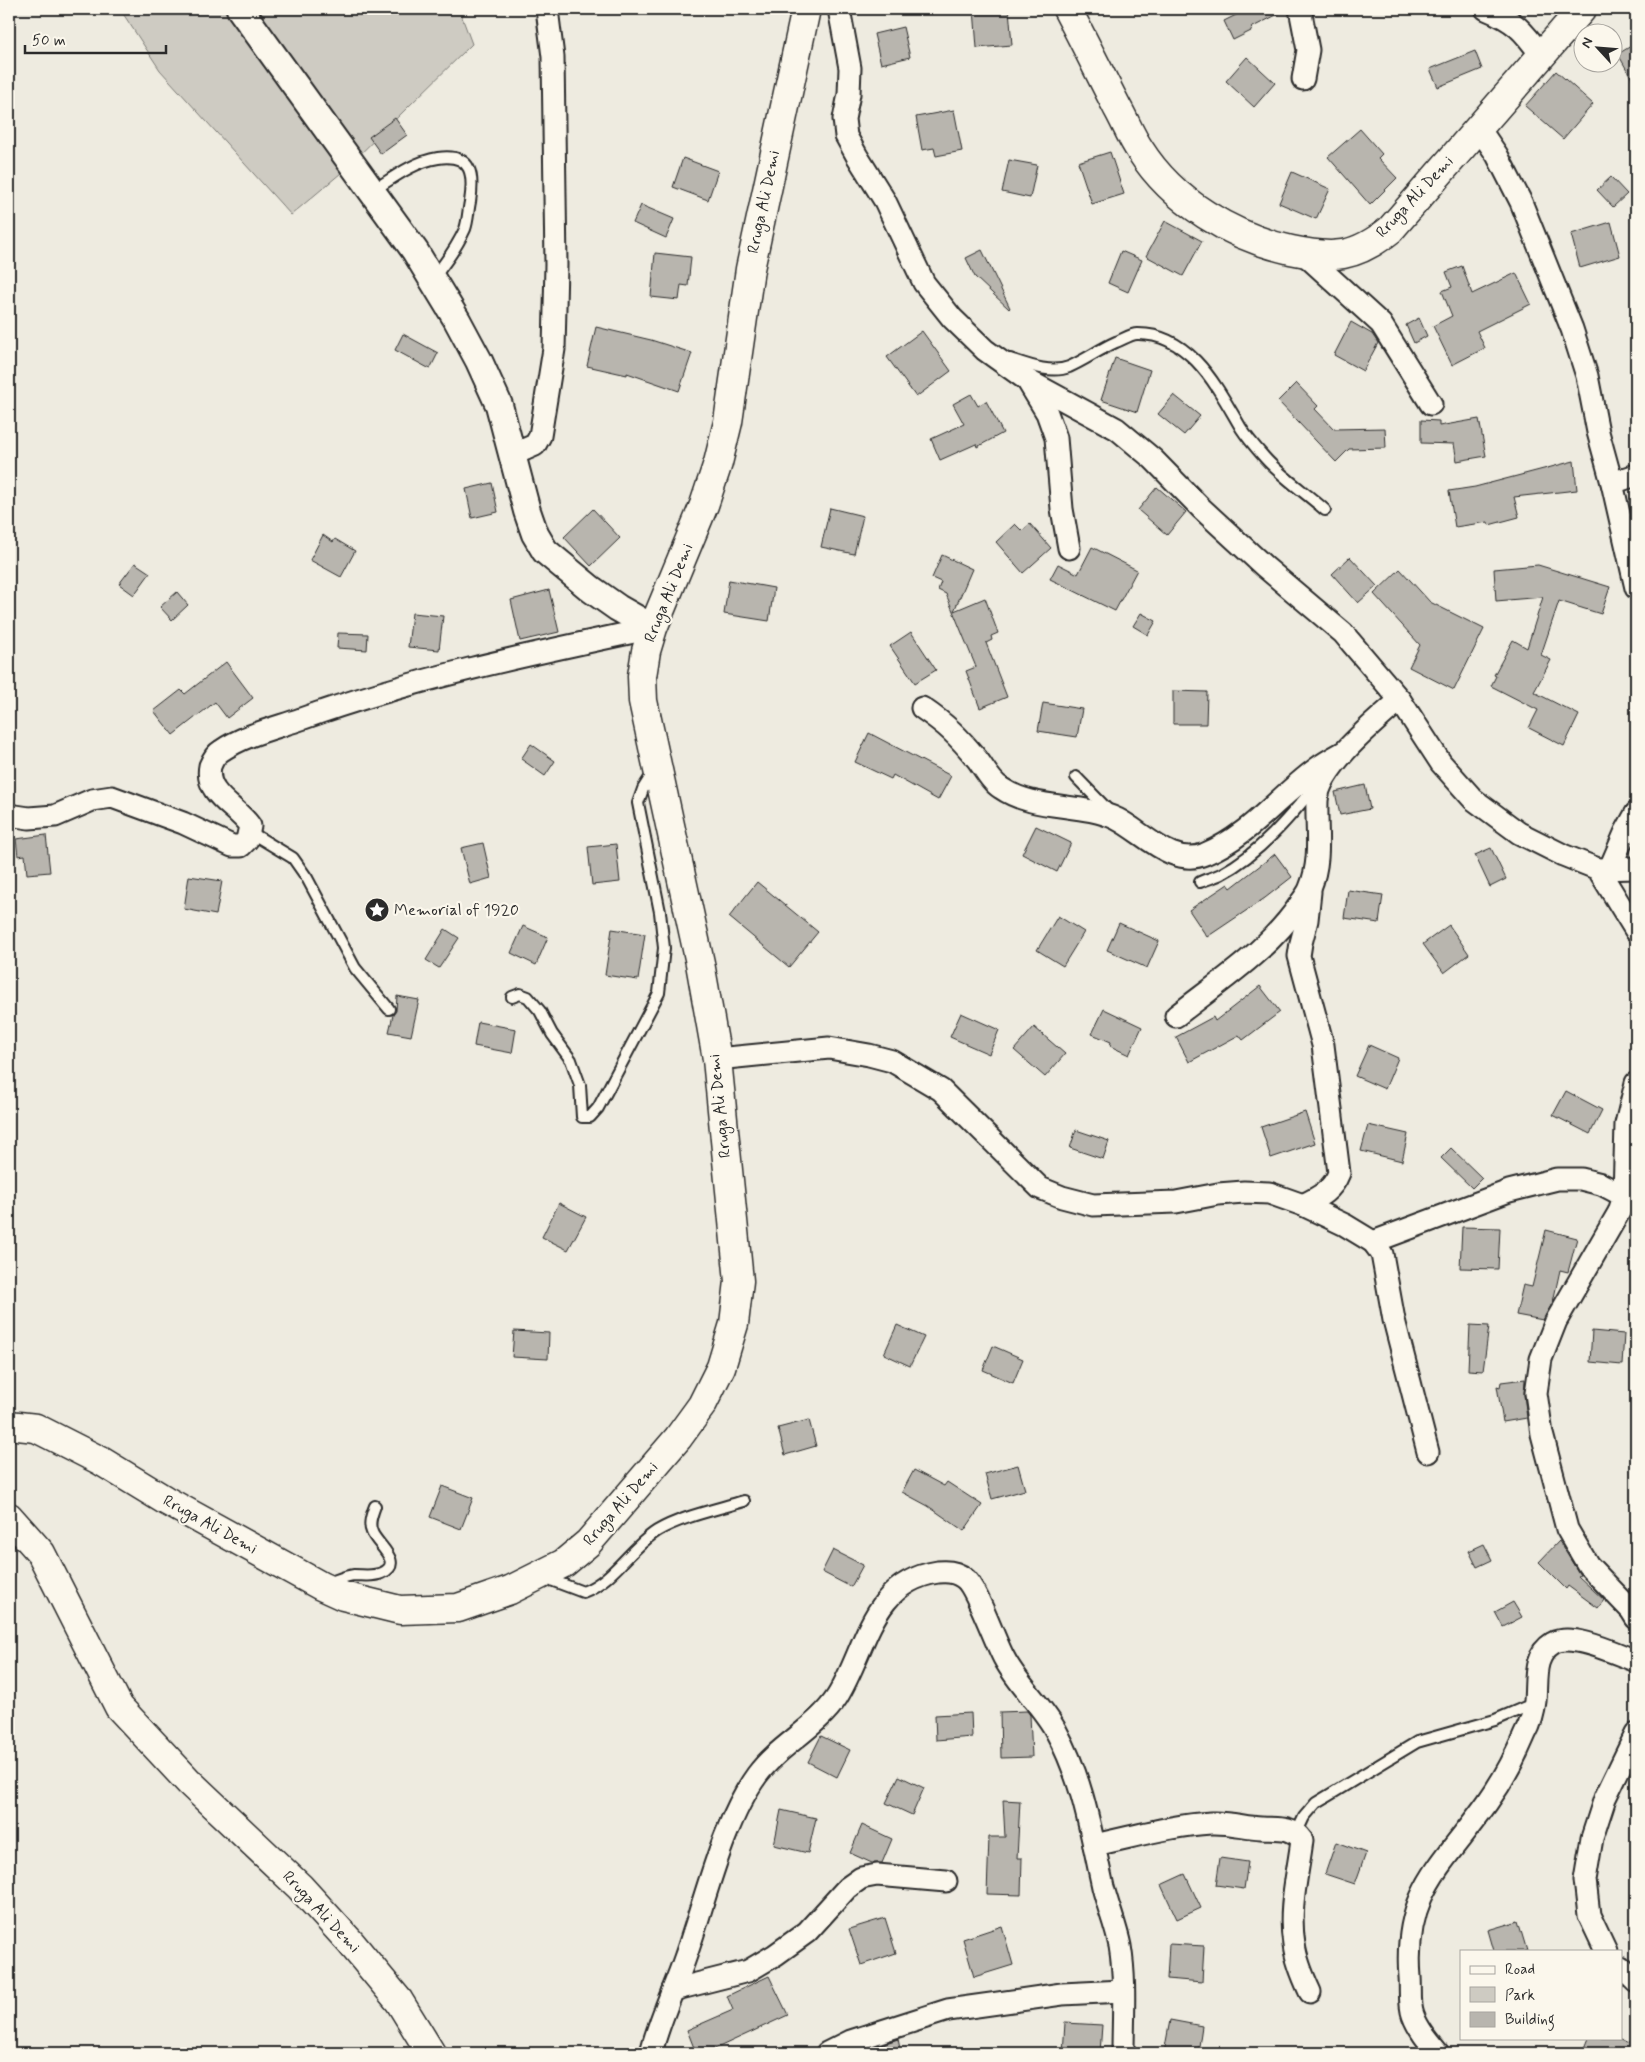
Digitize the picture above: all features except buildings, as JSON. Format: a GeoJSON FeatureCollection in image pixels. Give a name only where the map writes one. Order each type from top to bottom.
{"type":"FeatureCollection","features":[{"type":"Feature","properties":{"kind":"main road","name":"Rruga Ali Demi"},"geometry":{"type":"LineString","coordinates":[[9,1425],[36,1428],[101,1461],[165,1500],[321,1586],[343,1596],[400,1610],[458,1608],[510,1590],[564,1563],[588,1543],[648,1474],[702,1405],[721,1367],[734,1324],[739,1281],[717,1059],[700,963],[656,768],[643,701],[642,676],[646,651],[653,628],[704,505],[718,463],[728,422],[750,269],[806,9]]}},
{"type":"Feature","properties":{"kind":"main road","name":"Rruga Ali Demi"},"geometry":{"type":"LineString","coordinates":[[1067,9],[1140,150],[1162,178],[1187,201],[1213,220],[1270,245],[1302,252],[1331,255],[1357,251],[1373,243],[1390,230],[1582,9]]}},
{"type":"Feature","properties":{"kind":"main road","name":"Rruga Ali Demi"},"geometry":{"type":"LineString","coordinates":[[9,1517],[40,1552],[119,1707],[189,1782],[300,1887],[351,1943],[398,2001],[431,2053]]}},
{"type":"Feature","properties":{"kind":"street"},"geometry":{"type":"LineString","coordinates":[[240,9],[414,251],[479,361],[499,405],[527,511],[536,534],[546,551],[618,608],[653,628]]}},
{"type":"Feature","properties":{"kind":"street"},"geometry":{"type":"LineString","coordinates":[[512,455],[535,445],[540,436],[554,349],[556,265],[553,57],[548,9]]}},
{"type":"Feature","properties":{"kind":"street"},"geometry":{"type":"LineString","coordinates":[[840,9],[850,68],[849,94],[844,119],[846,136],[885,201],[924,283],[952,318],[985,350],[1026,380],[1117,429],[1153,459],[1230,534],[1343,634],[1400,700],[1441,763],[1473,799],[1519,833],[1563,855],[1604,868],[1636,868]]}},
{"type":"Feature","properties":{"kind":"street"},"geometry":{"type":"LineString","coordinates":[[1300,9],[1308,50],[1303,79]]}},
{"type":"Feature","properties":{"kind":"street"},"geometry":{"type":"LineString","coordinates":[[1486,9],[1514,22],[1541,55]]}},
{"type":"Feature","properties":{"kind":"street"},"geometry":{"type":"LineString","coordinates":[[1478,127],[1497,155],[1521,202],[1572,329],[1587,376],[1598,432],[1612,483],[1636,588]]}},
{"type":"Feature","properties":{"kind":"street"},"geometry":{"type":"LineString","coordinates":[[1302,252],[1382,324],[1431,404]]}},
{"type":"Feature","properties":{"kind":"street"},"geometry":{"type":"LineString","coordinates":[[1026,380],[1047,413],[1056,438],[1062,509],[1069,548]]}},
{"type":"Feature","properties":{"kind":"street"},"geometry":{"type":"LineString","coordinates":[[1612,483],[1636,475]]}},
{"type":"Feature","properties":{"kind":"street"},"geometry":{"type":"LineString","coordinates":[[9,815],[29,818],[55,816],[92,800],[112,797],[183,822],[232,846],[241,846],[247,840],[250,826],[246,819],[233,810],[216,792],[209,776],[211,764],[218,752],[235,742],[336,706],[424,682],[521,656],[653,628]]}},
{"type":"Feature","properties":{"kind":"street"},"geometry":{"type":"LineString","coordinates":[[922,708],[946,724],[961,739],[998,787],[1013,796],[1032,801],[1090,810],[1117,819],[1166,851],[1186,856],[1204,855],[1257,820],[1316,768],[1342,753],[1400,700]]}},
{"type":"Feature","properties":{"kind":"street"},"geometry":{"type":"LineString","coordinates":[[1303,1205],[1328,1192],[1335,1183],[1339,1173],[1323,1045],[1299,956],[1316,863],[1319,835],[1317,799],[1324,780],[1342,753]]}},
{"type":"Feature","properties":{"kind":"street"},"geometry":{"type":"LineString","coordinates":[[1604,868],[1636,813]]}},
{"type":"Feature","properties":{"kind":"street"},"geometry":{"type":"LineString","coordinates":[[1604,868],[1636,931]]}},
{"type":"Feature","properties":{"kind":"street"},"geometry":{"type":"LineString","coordinates":[[1176,1016],[1237,968],[1274,935],[1293,914],[1310,889]]}},
{"type":"Feature","properties":{"kind":"street"},"geometry":{"type":"LineString","coordinates":[[717,1059],[829,1048],[892,1061],[941,1090],[1040,1188],[1062,1197],[1093,1205],[1128,1205],[1176,1202],[1218,1194],[1269,1193],[1303,1205],[1345,1225],[1373,1242],[1382,1254],[1394,1320],[1428,1452]]}},
{"type":"Feature","properties":{"kind":"street"},"geometry":{"type":"LineString","coordinates":[[1636,1084],[1626,1124],[1624,1196],[1619,1212],[1556,1321],[1541,1359],[1536,1393],[1542,1434],[1567,1529],[1588,1565],[1631,1610],[1636,1618]]}},
{"type":"Feature","properties":{"kind":"street"},"geometry":{"type":"LineString","coordinates":[[1373,1242],[1509,1191],[1557,1179],[1581,1179],[1601,1184],[1624,1196]]}},
{"type":"Feature","properties":{"kind":"street"},"geometry":{"type":"LineString","coordinates":[[651,2053],[656,2033],[673,1990],[719,1855],[746,1791],[759,1772],[836,1699],[866,1632],[880,1607],[897,1588],[918,1576],[941,1572],[954,1572],[967,1579],[1005,1660],[1040,1705],[1057,1732],[1084,1796],[1104,1888],[1120,1947],[1123,1991],[1123,2053]]}},
{"type":"Feature","properties":{"kind":"street"},"geometry":{"type":"LineString","coordinates":[[1438,2053],[1424,2035],[1412,2014],[1408,1962],[1409,1938],[1415,1910],[1430,1877],[1487,1803],[1510,1766],[1527,1731],[1535,1702],[1535,1677],[1541,1653],[1555,1642],[1574,1640],[1596,1645],[1636,1661]]}},
{"type":"Feature","properties":{"kind":"street"},"geometry":{"type":"LineString","coordinates":[[1606,1950],[1589,1915],[1586,1880],[1592,1838],[1605,1798],[1636,1734]]}},
{"type":"Feature","properties":{"kind":"street"},"geometry":{"type":"LineString","coordinates":[[1094,1845],[1179,1827],[1211,1823],[1233,1823],[1258,1828],[1284,1828],[1297,1832],[1302,1840],[1295,1880],[1294,1944],[1301,1970],[1310,1992]]}},
{"type":"Feature","properties":{"kind":"street"},"geometry":{"type":"LineString","coordinates":[[673,1990],[748,1971],[769,1959],[807,1932],[847,1888],[861,1878],[877,1875],[946,1881]]}},
{"type":"Feature","properties":{"kind":"street"},"geometry":{"type":"LineString","coordinates":[[1622,1968],[1636,1982]]}},
{"type":"Feature","properties":{"kind":"street"},"geometry":{"type":"LineString","coordinates":[[827,2053],[851,2041],[948,2010],[1062,1994],[1123,1991]]}},
{"type":"Feature","properties":{"kind":"lane"},"geometry":{"type":"LineString","coordinates":[[372,191],[410,167],[438,158],[455,159],[464,163],[470,170],[473,182],[466,226],[451,256],[432,279]]}},
{"type":"Feature","properties":{"kind":"lane"},"geometry":{"type":"LineString","coordinates":[[985,350],[1027,365],[1051,370],[1068,367],[1111,344],[1136,334],[1156,337],[1181,347],[1200,365],[1218,388],[1242,430],[1266,460],[1325,510]]}},
{"type":"Feature","properties":{"kind":"lane"},"geometry":{"type":"LineString","coordinates":[[1200,882],[1221,874],[1243,859],[1274,832],[1342,753]]}},
{"type":"Feature","properties":{"kind":"lane"},"geometry":{"type":"LineString","coordinates":[[512,997],[520,994],[528,997],[540,1011],[552,1034],[571,1060],[580,1085],[582,1117],[590,1117],[598,1108],[659,993],[664,948],[660,912],[638,803],[642,789],[656,768]]}},
{"type":"Feature","properties":{"kind":"lane"},"geometry":{"type":"LineString","coordinates":[[1076,777],[1117,819]]}},
{"type":"Feature","properties":{"kind":"lane"},"geometry":{"type":"LineString","coordinates":[[250,832],[293,858],[307,878],[355,968],[388,1008]]}},
{"type":"Feature","properties":{"kind":"lane"},"geometry":{"type":"LineString","coordinates":[[540,1576],[583,1592],[606,1579],[631,1553],[656,1532],[672,1524],[744,1501]]}},
{"type":"Feature","properties":{"kind":"lane"},"geometry":{"type":"LineString","coordinates":[[321,1586],[343,1578],[377,1575],[386,1572],[391,1564],[390,1556],[371,1532],[370,1519],[375,1506]]}},
{"type":"Feature","properties":{"kind":"lane"},"geometry":{"type":"LineString","coordinates":[[1297,1832],[1304,1817],[1316,1803],[1417,1742],[1495,1720],[1535,1702]]}},
{"type":"Feature","properties":{"kind":"green space"},"geometry":{"type":"Polygon","coordinates":[[[120,9],[459,9],[472,44],[341,173],[291,215],[160,70],[120,9]]]}},
{"type":"Feature","properties":{"kind":"place","name":"Memorial of 1920"},"geometry":{"type":"Point","coordinates":[377,910]}}]}
